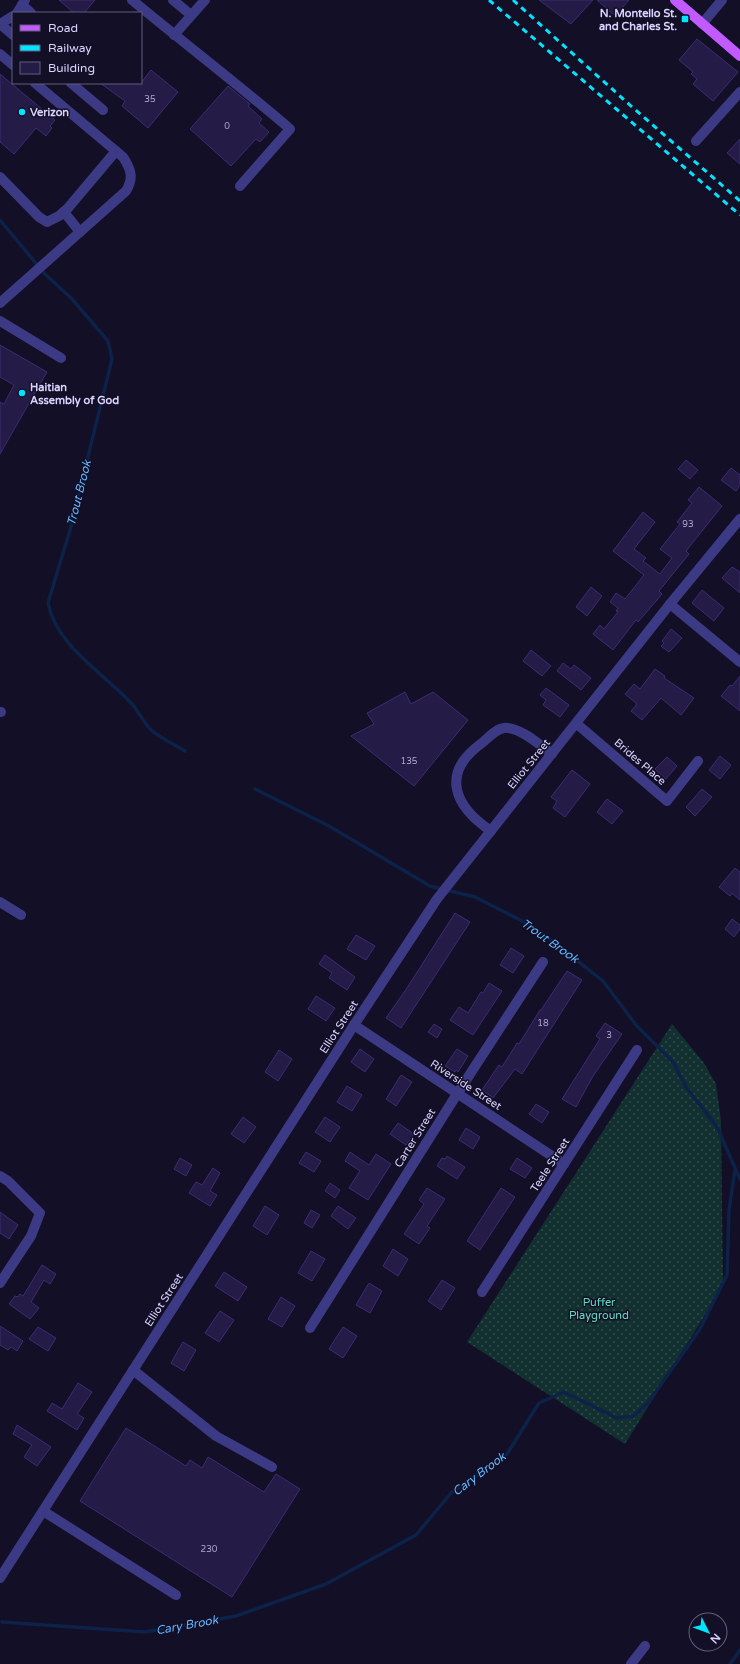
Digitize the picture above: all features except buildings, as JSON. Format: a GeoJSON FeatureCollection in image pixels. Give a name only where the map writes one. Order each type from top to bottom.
{"type":"FeatureCollection","features":[{"type":"Feature","properties":{"kind":"main road"},"geometry":{"type":"LineString","coordinates":[[675,0],[740,56]]}},
{"type":"Feature","properties":{"kind":"street"},"geometry":{"type":"LineString","coordinates":[[132,0],[213,67],[233,80],[290,129],[240,186]]}},
{"type":"Feature","properties":{"kind":"street"},"geometry":{"type":"LineString","coordinates":[[173,0],[191,15]]}},
{"type":"Feature","properties":{"kind":"street"},"geometry":{"type":"LineString","coordinates":[[174,35],[204,0]]}},
{"type":"Feature","properties":{"kind":"street"},"geometry":{"type":"LineString","coordinates":[[702,24],[718,1]]}},
{"type":"Feature","properties":{"kind":"street"},"geometry":{"type":"LineString","coordinates":[[21,6],[30,12]]}},
{"type":"Feature","properties":{"kind":"street"},"geometry":{"type":"LineString","coordinates":[[12,17],[0,24],[12,34]]}},
{"type":"Feature","properties":{"kind":"street"},"geometry":{"type":"LineString","coordinates":[[0,54],[12,64]]}},
{"type":"Feature","properties":{"kind":"street"},"geometry":{"type":"LineString","coordinates":[[0,303],[126,191],[131,183],[132,174],[128,165],[116,151],[35,84]]}},
{"type":"Feature","properties":{"kind":"street"},"geometry":{"type":"LineString","coordinates":[[71,84],[103,110]]}},
{"type":"Feature","properties":{"kind":"street"},"geometry":{"type":"LineString","coordinates":[[696,141],[740,92]]}},
{"type":"Feature","properties":{"kind":"street"},"geometry":{"type":"LineString","coordinates":[[0,177],[42,220],[47,222],[64,212],[116,151]]}},
{"type":"Feature","properties":{"kind":"street"},"geometry":{"type":"LineString","coordinates":[[64,212],[80,232]]}},
{"type":"Feature","properties":{"kind":"street"},"geometry":{"type":"LineString","coordinates":[[0,321],[61,358]]}},
{"type":"Feature","properties":{"kind":"street","name":"Elliot Street"},"geometry":{"type":"LineString","coordinates":[[0,1578],[354,1025],[437,899],[577,724],[670,604],[740,519]]}},
{"type":"Feature","properties":{"kind":"street"},"geometry":{"type":"LineString","coordinates":[[670,604],[740,662]]}},
{"type":"Feature","properties":{"kind":"street","name":"Brides Place"},"geometry":{"type":"LineString","coordinates":[[577,724],[667,801],[698,761]]}},
{"type":"Feature","properties":{"kind":"street"},"geometry":{"type":"LineString","coordinates":[[491,831],[468,814],[461,804],[457,792],[457,779],[460,766],[467,755],[495,732],[504,728],[514,729],[552,754]]}},
{"type":"Feature","properties":{"kind":"street"},"geometry":{"type":"LineString","coordinates":[[0,902],[21,915]]}},
{"type":"Feature","properties":{"kind":"street","name":"Carter Street"},"geometry":{"type":"LineString","coordinates":[[310,1328],[457,1094],[543,962]]}},
{"type":"Feature","properties":{"kind":"street","name":"Riverside Street"},"geometry":{"type":"LineString","coordinates":[[354,1025],[564,1164]]}},
{"type":"Feature","properties":{"kind":"street","name":"Teele Street"},"geometry":{"type":"LineString","coordinates":[[482,1292],[638,1050]]}},
{"type":"Feature","properties":{"kind":"street"},"geometry":{"type":"LineString","coordinates":[[0,1176],[8,1181],[40,1213],[31,1236],[0,1283]]}},
{"type":"Feature","properties":{"kind":"street"},"geometry":{"type":"LineString","coordinates":[[133,1370],[216,1436],[272,1467]]}},
{"type":"Feature","properties":{"kind":"street"},"geometry":{"type":"LineString","coordinates":[[43,1511],[176,1595]]}},
{"type":"Feature","properties":{"kind":"street"},"geometry":{"type":"LineString","coordinates":[[631,1664],[645,1646]]}},
{"type":"Feature","properties":{"kind":"green space","name":"Puffer Playground"},"geometry":{"type":"Polygon","coordinates":[[[672,1024],[704,1063],[716,1084],[721,1121],[723,1286],[625,1444],[467,1342],[672,1024]]]}},
{"type":"Feature","properties":{"kind":"waterway","name":"Trout Brook"},"geometry":{"type":"LineString","coordinates":[[0,220],[44,273],[72,299],[108,341],[112,359],[70,530],[48,603],[53,619],[71,646],[133,705],[151,730],[185,751]]}},
{"type":"Feature","properties":{"kind":"waterway","name":"Trout Brook"},"geometry":{"type":"LineString","coordinates":[[255,789],[329,826],[430,886],[475,897],[532,926],[603,981],[636,1025],[673,1062],[686,1087],[717,1127],[740,1179]]}},
{"type":"Feature","properties":{"kind":"waterway","name":"Cary Brook"},"geometry":{"type":"LineString","coordinates":[[2,1622],[145,1632],[236,1616],[326,1584],[416,1535],[451,1493],[507,1454],[539,1403],[564,1392],[617,1418],[634,1416],[648,1403],[700,1329],[727,1275],[729,1210],[735,1170]]}},
{"type":"Feature","properties":{"kind":"waterway"},"geometry":{"type":"LineString","coordinates":[[730,1664],[740,1650]]}},
{"type":"Feature","properties":{"kind":"railway"},"geometry":{"type":"LineString","coordinates":[[489,0],[740,215]]}},
{"type":"Feature","properties":{"kind":"railway"},"geometry":{"type":"LineString","coordinates":[[513,0],[740,201]]}},
{"type":"Feature","properties":{"kind":"place","name":"N. Montello St. and Charles St."},"geometry":{"type":"Point","coordinates":[685,19]}},
{"type":"Feature","properties":{"kind":"place","name":"Verizon"},"geometry":{"type":"Point","coordinates":[22,112]}},
{"type":"Feature","properties":{"kind":"place","name":"Haitian Assembly of God"},"geometry":{"type":"Point","coordinates":[22,393]}}]}
